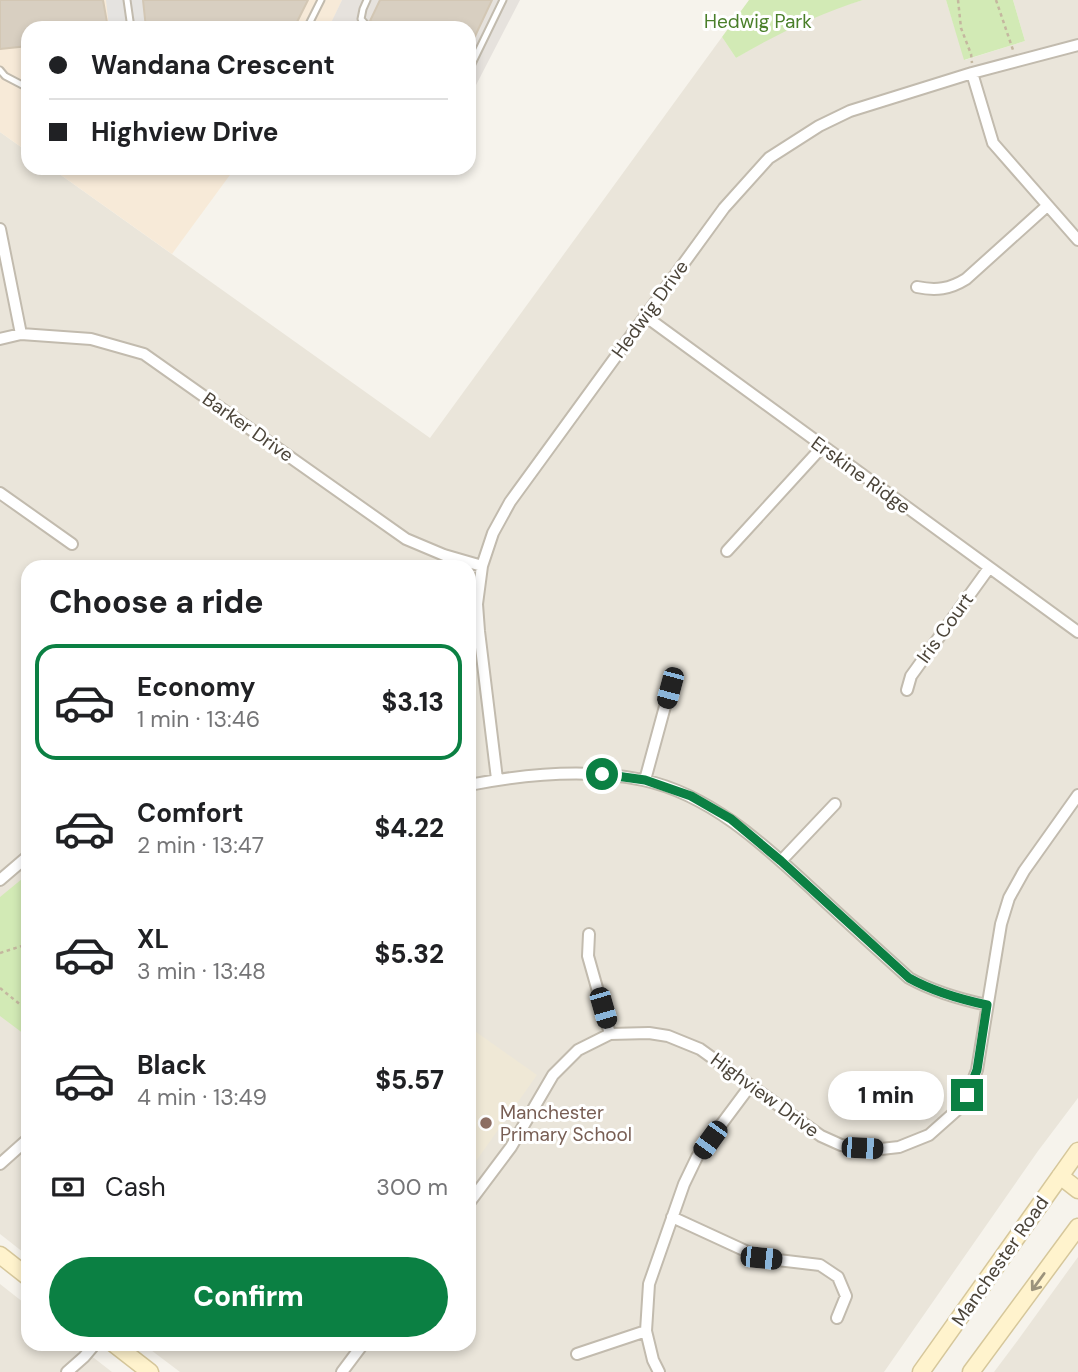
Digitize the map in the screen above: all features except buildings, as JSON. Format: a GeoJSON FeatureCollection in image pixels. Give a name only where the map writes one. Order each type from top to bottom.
{"type":"FeatureCollection","features":[{"type":"Feature","properties":{"kind":"main road","name":"Manchester Road"},"geometry":{"type":"LineString","coordinates":[[922,1372],[1078,1151]]}},
{"type":"Feature","properties":{"kind":"main road"},"geometry":{"type":"LineString","coordinates":[[1060,1176],[1078,1190]]}},
{"type":"Feature","properties":{"kind":"main road"},"geometry":{"type":"LineString","coordinates":[[971,1372],[1078,1227]]}},
{"type":"Feature","properties":{"kind":"main road"},"geometry":{"type":"LineString","coordinates":[[0,1255],[21,1272]]}},
{"type":"Feature","properties":{"kind":"main road"},"geometry":{"type":"LineString","coordinates":[[123,1351],[150,1372]]}},
{"type":"Feature","properties":{"kind":"street","name":"Hedwig Drive"},"geometry":{"type":"LineString","coordinates":[[497,779],[477,604],[482,566],[493,533],[510,502],[724,208],[769,158],[819,126],[850,111],[1078,44]]}},
{"type":"Feature","properties":{"kind":"street"},"geometry":{"type":"LineString","coordinates":[[972,73],[993,143],[1078,240]]}},
{"type":"Feature","properties":{"kind":"street"},"geometry":{"type":"LineString","coordinates":[[917,287],[935,289],[957,285],[1047,206]]}},
{"type":"Feature","properties":{"kind":"street"},"geometry":{"type":"LineString","coordinates":[[0,229],[21,334]]}},
{"type":"Feature","properties":{"kind":"street","name":"Erskine Ridge"},"geometry":{"type":"LineString","coordinates":[[645,316],[1078,632]]}},
{"type":"Feature","properties":{"kind":"street","name":"Barker Drive"},"geometry":{"type":"LineString","coordinates":[[0,339],[21,334],[91,339],[144,354],[405,539],[461,560]]}},
{"type":"Feature","properties":{"kind":"street"},"geometry":{"type":"LineString","coordinates":[[727,551],[822,446]]}},
{"type":"Feature","properties":{"kind":"street"},"geometry":{"type":"LineString","coordinates":[[0,493],[72,544]]}},
{"type":"Feature","properties":{"kind":"street","name":"Barker Drive"},"geometry":{"type":"LineString","coordinates":[[476,564],[482,566]]}},
{"type":"Feature","properties":{"kind":"street","name":"Iris Court"},"geometry":{"type":"LineString","coordinates":[[907,690],[911,676],[989,568]]}},
{"type":"Feature","properties":{"kind":"street"},"geometry":{"type":"LineString","coordinates":[[645,780],[670,688]]}},
{"type":"Feature","properties":{"kind":"street"},"geometry":{"type":"LineString","coordinates":[[476,784],[497,779],[582,772],[645,780],[691,796],[731,819],[909,978],[929,989],[987,1005]]}},
{"type":"Feature","properties":{"kind":"street","name":"Highview Drive"},"geometry":{"type":"LineString","coordinates":[[476,1194],[511,1147],[554,1075],[579,1050],[610,1034],[649,1033],[668,1036],[700,1049],[821,1136],[841,1145],[881,1149],[899,1147],[929,1135],[956,1111],[967,1095],[977,1070],[1001,924],[1009,898],[1024,871],[1078,795]]}},
{"type":"Feature","properties":{"kind":"street"},"geometry":{"type":"LineString","coordinates":[[781,861],[835,804]]}},
{"type":"Feature","properties":{"kind":"street"},"geometry":{"type":"LineString","coordinates":[[0,880],[21,862]]}},
{"type":"Feature","properties":{"kind":"street"},"geometry":{"type":"LineString","coordinates":[[589,934],[588,956],[610,1034]]}},
{"type":"Feature","properties":{"kind":"street"},"geometry":{"type":"LineString","coordinates":[[659,1372],[646,1331],[649,1284],[684,1185],[697,1157],[750,1086]]}},
{"type":"Feature","properties":{"kind":"street"},"geometry":{"type":"LineString","coordinates":[[0,1164],[21,1145]]}},
{"type":"Feature","properties":{"kind":"street"},"geometry":{"type":"LineString","coordinates":[[672,1217],[761,1258],[820,1265],[838,1277],[846,1296],[836,1318]]}},
{"type":"Feature","properties":{"kind":"street"},"geometry":{"type":"LineString","coordinates":[[578,1354],[646,1331]]}},
{"type":"Feature","properties":{"kind":"street"},"geometry":{"type":"LineString","coordinates":[[67,1372],[89,1351]]}},
{"type":"Feature","properties":{"kind":"street"},"geometry":{"type":"LineString","coordinates":[[342,1372],[358,1351]]}},
{"type":"Feature","properties":{"kind":"lane"},"geometry":{"type":"LineString","coordinates":[[127,0],[130,21]]}},
{"type":"Feature","properties":{"kind":"lane"},"geometry":{"type":"LineString","coordinates":[[310,21],[321,0]]}},
{"type":"Feature","properties":{"kind":"lane"},"geometry":{"type":"LineString","coordinates":[[364,21],[363,9],[367,0]]}},
{"type":"Feature","properties":{"kind":"lane"},"geometry":{"type":"LineString","coordinates":[[476,55],[503,0]]}},
{"type":"Feature","properties":{"kind":"lane"},"geometry":{"type":"LineString","coordinates":[[0,69],[5,76],[21,84]]}},
{"type":"Feature","properties":{"kind":"path"},"geometry":{"type":"LineString","coordinates":[[958,0],[961,28],[971,54],[972,73]]}},
{"type":"Feature","properties":{"kind":"path"},"geometry":{"type":"LineString","coordinates":[[996,0],[1017,61]]}},
{"type":"Feature","properties":{"kind":"path"},"geometry":{"type":"LineString","coordinates":[[0,953],[21,946]]}},
{"type":"Feature","properties":{"kind":"path"},"geometry":{"type":"LineString","coordinates":[[0,988],[21,1004]]}},
{"type":"Feature","properties":{"kind":"shaded area"},"geometry":{"type":"Polygon","coordinates":[[[0,0],[342,0],[332,21],[21,21],[21,147],[0,132],[0,0]]]}},
{"type":"Feature","properties":{"kind":"shaded area"},"geometry":{"type":"Polygon","coordinates":[[[106,0],[143,0],[145,21],[108,21],[106,0]]]}},
{"type":"Feature","properties":{"kind":"shaded area"},"geometry":{"type":"Polygon","coordinates":[[[342,0],[520,0],[476,85],[476,21],[332,21],[342,0]]]}},
{"type":"Feature","properties":{"kind":"shaded area"},"geometry":{"type":"Polygon","coordinates":[[[863,0],[946,0],[965,60],[1025,41],[1013,0],[1078,0],[1078,1098],[884,1372],[180,1372],[152,1351],[476,1351],[476,560],[21,560],[21,1250],[0,1234],[0,132],[21,147],[21,175],[61,175],[430,438],[722,37],[736,58],[769,38],[835,8],[863,0]]]}},
{"type":"Feature","properties":{"kind":"shaded area"},"geometry":{"type":"Polygon","coordinates":[[[61,175],[230,175],[172,254],[61,175]]]}},
{"type":"Feature","properties":{"kind":"shaded area","name":"Manchester Primary School"},"geometry":{"type":"Polygon","coordinates":[[[476,1032],[537,1075],[476,1161],[476,1032]]]}},
{"type":"Feature","properties":{"kind":"shaded area"},"geometry":{"type":"Polygon","coordinates":[[[1078,1257],[1078,1372],[994,1372],[1018,1340],[1078,1257]]]}},
{"type":"Feature","properties":{"kind":"shaded area"},"geometry":{"type":"Polygon","coordinates":[[[0,1284],[21,1300],[21,1351],[85,1351],[112,1372],[0,1372],[0,1284]]]}},
{"type":"Feature","properties":{"kind":"green space","name":"Hedwig Park"},"geometry":{"type":"Polygon","coordinates":[[[749,0],[863,0],[798,25],[736,58],[722,37],[749,0]]]}},
{"type":"Feature","properties":{"kind":"green space"},"geometry":{"type":"Polygon","coordinates":[[[946,0],[1013,0],[1025,41],[964,60],[946,0]]]}},
{"type":"Feature","properties":{"kind":"green space"},"geometry":{"type":"Polygon","coordinates":[[[21,880],[21,1032],[0,1016],[0,897],[21,880]]]}},
{"type":"Feature","properties":{"kind":"place","name":"Manchester Primary School"},"geometry":{"type":"Point","coordinates":[486,1123]}},
{"type":"Feature","properties":{"kind":"route"},"geometry":{"type":"LineString","coordinates":[[602,774],[645,780],[691,796],[731,819],[909,978],[929,989],[987,1005],[977,1070],[967,1095]]}}]}
